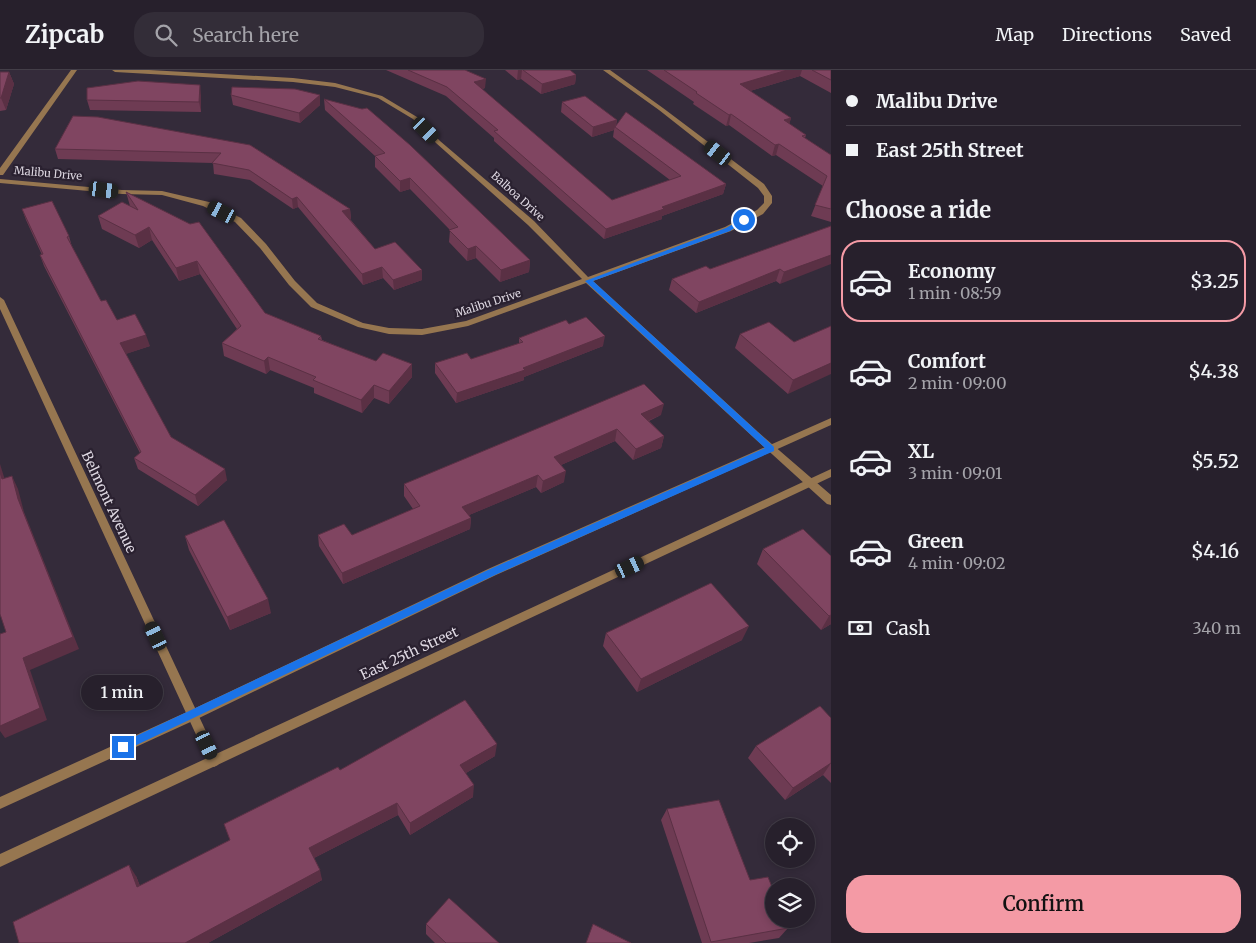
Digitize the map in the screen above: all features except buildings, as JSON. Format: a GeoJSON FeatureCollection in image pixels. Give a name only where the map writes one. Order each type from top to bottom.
{"type":"FeatureCollection","features":[{"type":"Feature","properties":{"kind":"street"},"geometry":{"type":"LineString","coordinates":[[0,173],[74,70]]}},
{"type":"Feature","properties":{"kind":"street","name":"Balboa Drive"},"geometry":{"type":"LineString","coordinates":[[115,70],[293,80],[335,85],[380,97],[414,118],[438,142],[531,223],[588,281],[831,502]]}},
{"type":"Feature","properties":{"kind":"street","name":"Malibu Drive"},"geometry":{"type":"LineString","coordinates":[[0,181],[122,192],[162,193],[206,204],[238,220],[263,246],[292,283],[314,305],[361,325],[389,331],[422,332],[468,323],[728,229],[760,212],[768,203],[768,196],[761,186],[661,108],[606,70]]}},
{"type":"Feature","properties":{"kind":"street","name":"Belmont Avenue"},"geometry":{"type":"LineString","coordinates":[[0,300],[214,761]]}},
{"type":"Feature","properties":{"kind":"street"},"geometry":{"type":"LineString","coordinates":[[0,803],[193,715],[492,572],[831,422]]}},
{"type":"Feature","properties":{"kind":"street","name":"East 25th Street"},"geometry":{"type":"LineString","coordinates":[[0,861],[831,473]]}},
{"type":"Feature","properties":{"kind":"route"},"geometry":{"type":"LineString","coordinates":[[123,747],[492,572],[771,449],[588,281],[728,229],[744,220]]}}]}
